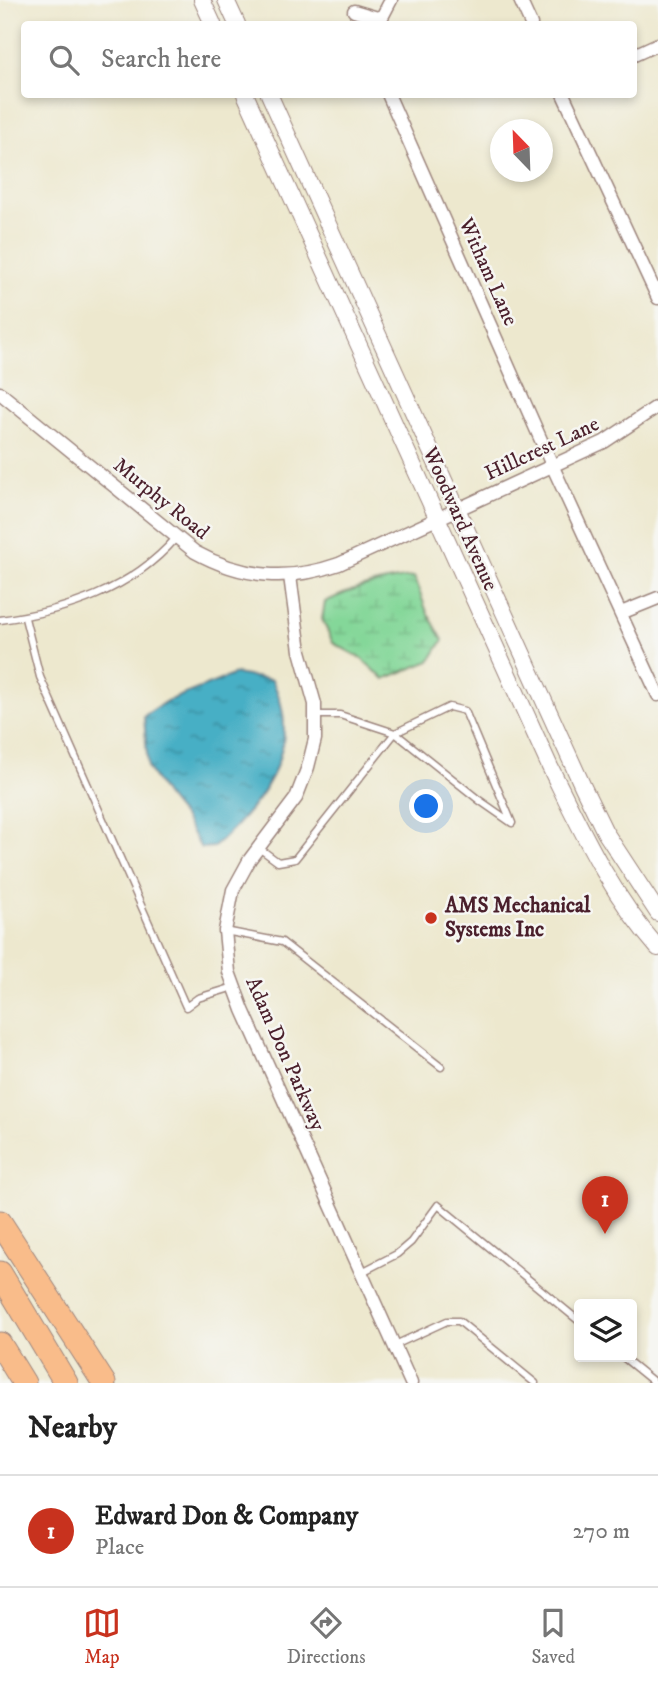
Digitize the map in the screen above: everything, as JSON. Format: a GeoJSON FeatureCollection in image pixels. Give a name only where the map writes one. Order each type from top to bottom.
{"type":"FeatureCollection","features":[{"type":"Feature","properties":{"kind":"highway"},"geometry":{"type":"LineString","coordinates":[[0,1222],[104,1383]]}},
{"type":"Feature","properties":{"kind":"highway"},"geometry":{"type":"LineString","coordinates":[[0,1273],[66,1383]]}},
{"type":"Feature","properties":{"kind":"highway"},"geometry":{"type":"LineString","coordinates":[[0,1344],[24,1383]]}},
{"type":"Feature","properties":{"kind":"street"},"geometry":{"type":"LineString","coordinates":[[202,0],[212,21]]}},
{"type":"Feature","properties":{"kind":"street"},"geometry":{"type":"LineString","coordinates":[[226,0],[236,21]]}},
{"type":"Feature","properties":{"kind":"street"},"geometry":{"type":"LineString","coordinates":[[380,21],[391,0]]}},
{"type":"Feature","properties":{"kind":"street"},"geometry":{"type":"LineString","coordinates":[[520,0],[530,21]]}},
{"type":"Feature","properties":{"kind":"street"},"geometry":{"type":"LineString","coordinates":[[354,11],[378,21]]}},
{"type":"Feature","properties":{"kind":"street"},"geometry":{"type":"LineString","coordinates":[[637,54],[658,44]]}},
{"type":"Feature","properties":{"kind":"street","name":"Woodward Avenue"},"geometry":{"type":"LineString","coordinates":[[247,98],[500,659],[583,834],[615,888],[658,948]]}},
{"type":"Feature","properties":{"kind":"street","name":"Woodward Avenue"},"geometry":{"type":"LineString","coordinates":[[271,98],[605,832],[658,913]]}},
{"type":"Feature","properties":{"kind":"street","name":"Witham Lane"},"geometry":{"type":"LineString","coordinates":[[390,98],[552,465],[658,695]]}},
{"type":"Feature","properties":{"kind":"street"},"geometry":{"type":"LineString","coordinates":[[565,98],[658,298]]}},
{"type":"Feature","properties":{"kind":"street","name":"Murphy Road"},"geometry":{"type":"LineString","coordinates":[[0,393],[176,538],[219,566],[276,576],[309,573],[339,564],[438,520]]}},
{"type":"Feature","properties":{"kind":"street","name":"Hillcrest Lane"},"geometry":{"type":"LineString","coordinates":[[438,520],[604,442],[658,406]]}},
{"type":"Feature","properties":{"kind":"street","name":"Adam Don Parkway"},"geometry":{"type":"LineString","coordinates":[[290,576],[300,651],[315,704],[315,739],[296,798],[250,859],[233,890],[225,930],[229,972],[243,1010],[411,1383]]}},
{"type":"Feature","properties":{"kind":"street"},"geometry":{"type":"LineString","coordinates":[[621,613],[658,598]]}},
{"type":"Feature","properties":{"kind":"lane"},"geometry":{"type":"LineString","coordinates":[[0,620],[25,618],[74,604],[131,578],[146,568],[176,538]]}},
{"type":"Feature","properties":{"kind":"lane"},"geometry":{"type":"LineString","coordinates":[[25,618],[40,677],[186,1007],[198,998],[234,987]]}},
{"type":"Feature","properties":{"kind":"lane"},"geometry":{"type":"LineString","coordinates":[[259,848],[278,862],[295,859],[395,733],[449,707],[465,710],[512,823],[395,733],[340,715],[315,715]]}},
{"type":"Feature","properties":{"kind":"lane"},"geometry":{"type":"LineString","coordinates":[[225,930],[282,942],[441,1067]]}},
{"type":"Feature","properties":{"kind":"lane"},"geometry":{"type":"LineString","coordinates":[[362,1272],[397,1254],[411,1242],[438,1205],[574,1317]]}},
{"type":"Feature","properties":{"kind":"lane"},"geometry":{"type":"LineString","coordinates":[[395,1345],[447,1321],[459,1321],[535,1383]]}},
{"type":"Feature","properties":{"kind":"lane"},"geometry":{"type":"LineString","coordinates":[[629,1362],[655,1383]]}},
{"type":"Feature","properties":{"kind":"green space"},"geometry":{"type":"Polygon","coordinates":[[[414,577],[427,612],[443,640],[430,661],[384,679],[361,658],[333,643],[322,619],[325,602],[368,585],[414,577]]]}},
{"type":"Feature","properties":{"kind":"water"},"geometry":{"type":"Polygon","coordinates":[[[235,674],[272,680],[281,705],[284,728],[281,751],[274,772],[248,812],[214,847],[201,848],[183,817],[148,768],[144,716],[165,702],[235,674]]]}},
{"type":"Feature","properties":{"kind":"place","name":"AMS Mechanical Systems Inc"},"geometry":{"type":"Point","coordinates":[431,918]}},
{"type":"Feature","properties":{"kind":"place","name":"Edward Don & Company"},"geometry":{"type":"Point","coordinates":[605,1234]}}]}
